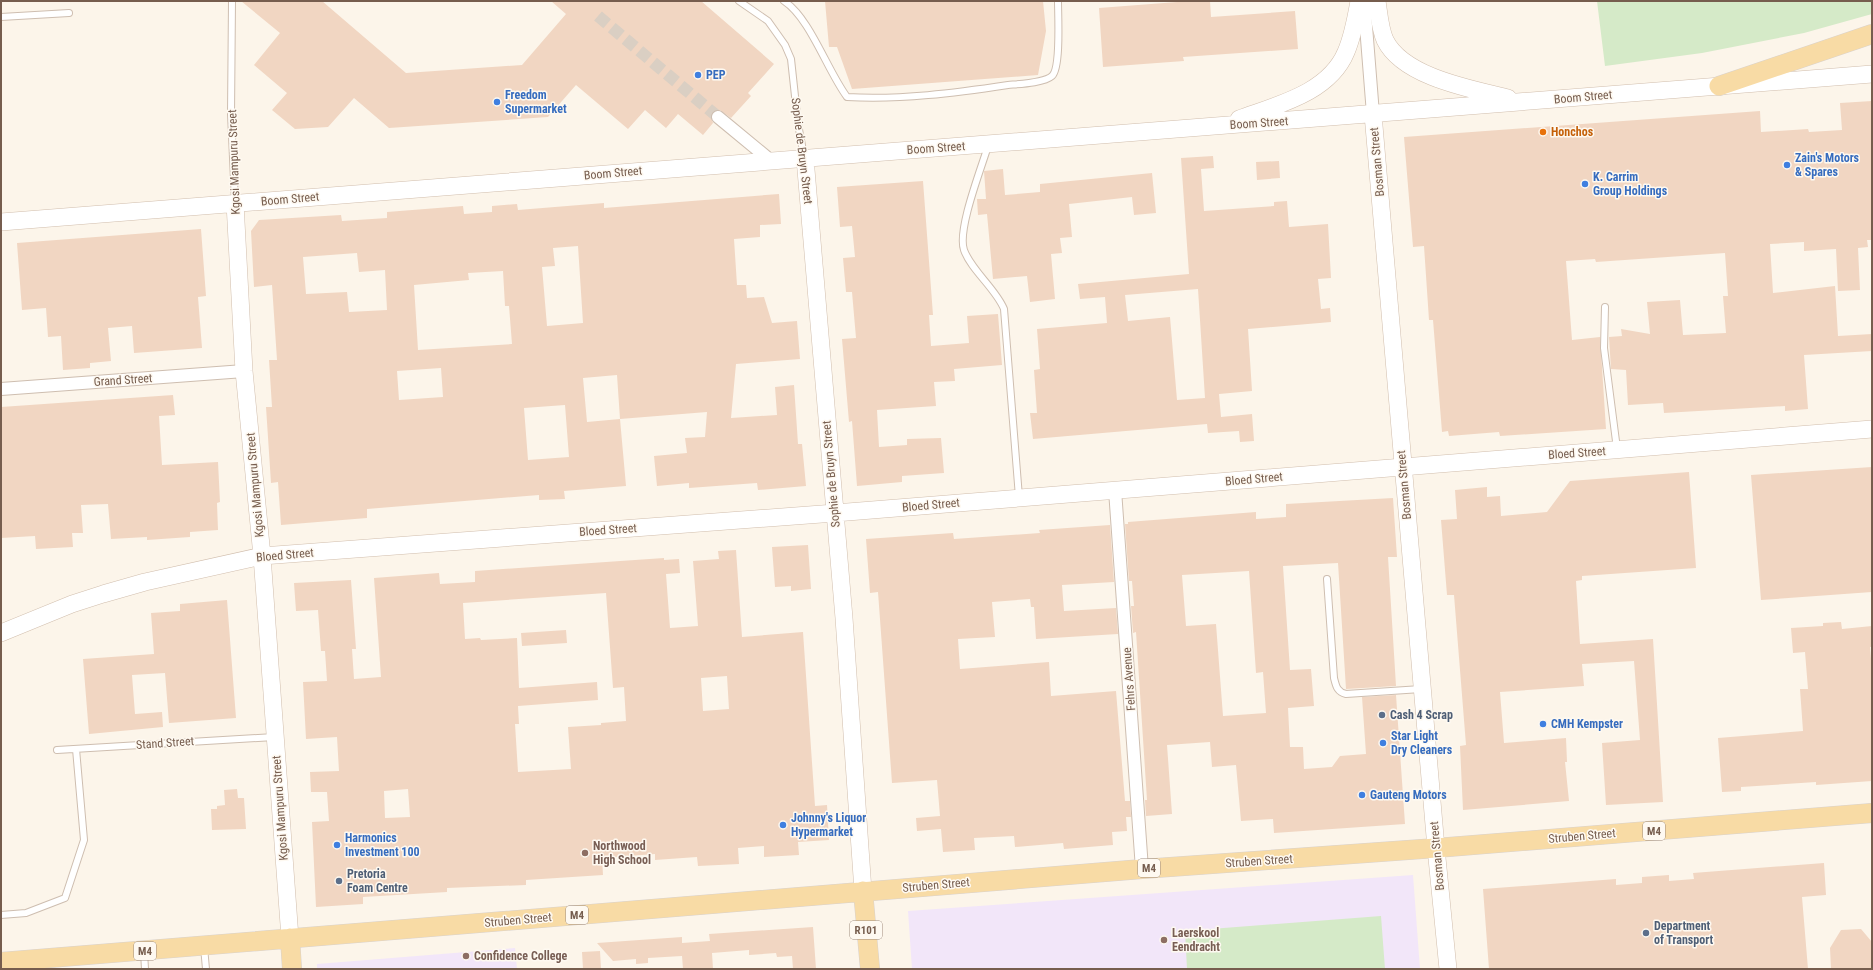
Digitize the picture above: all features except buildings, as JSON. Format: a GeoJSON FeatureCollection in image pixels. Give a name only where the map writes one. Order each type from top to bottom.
{"type":"FeatureCollection","features":[{"type":"Feature","properties":{"kind":"main road"},"geometry":{"type":"LineString","coordinates":[[1222,126],[1306,92],[1330,76],[1341,62],[1352,37],[1359,1]]}},
{"type":"Feature","properties":{"kind":"main road"},"geometry":{"type":"LineString","coordinates":[[1378,1],[1382,32],[1386,40],[1391,49],[1415,70],[1481,92],[1522,102]]}},
{"type":"Feature","properties":{"kind":"main road"},"geometry":{"type":"LineString","coordinates":[[1720,86],[1872,34]]}},
{"type":"Feature","properties":{"kind":"main road","name":"Boom Street"},"geometry":{"type":"LineString","coordinates":[[1,222],[1872,74]]}},
{"type":"Feature","properties":{"kind":"main road","name":"Bosman Street"},"geometry":{"type":"LineString","coordinates":[[1373,114],[1422,689],[1448,969]]}},
{"type":"Feature","properties":{"kind":"main road","name":"Sophie de Bruyn Street"},"geometry":{"type":"LineString","coordinates":[[805,158],[835,513],[870,969]]}},
{"type":"Feature","properties":{"kind":"main road","name":"Kgosi Mampuru Street"},"geometry":{"type":"LineString","coordinates":[[235,204],[244,371],[262,556],[292,969]]}},
{"type":"Feature","properties":{"kind":"main road","name":"Bloed Street"},"geometry":{"type":"LineString","coordinates":[[1,632],[72,604],[131,586],[206,567],[262,556],[835,513],[1872,429]]}},
{"type":"Feature","properties":{"kind":"main road","name":"Struben Street"},"geometry":{"type":"LineString","coordinates":[[1,962],[144,960],[204,946],[290,938],[863,891],[1436,848],[1872,813]]}},
{"type":"Feature","properties":{"kind":"street","name":"Bosman Street"},"geometry":{"type":"LineString","coordinates":[[1364,1],[1373,114]]}},
{"type":"Feature","properties":{"kind":"street"},"geometry":{"type":"LineString","coordinates":[[718,117],[770,160]]}},
{"type":"Feature","properties":{"kind":"street","name":"Grand Street"},"geometry":{"type":"LineString","coordinates":[[1,389],[244,371]]}},
{"type":"Feature","properties":{"kind":"street","name":"Fehrs Avenue"},"geometry":{"type":"LineString","coordinates":[[1115,490],[1142,869]]}},
{"type":"Feature","properties":{"kind":"lane","name":"Kgosi Mampuru Street"},"geometry":{"type":"LineString","coordinates":[[232,1],[232,114],[235,204]]}},
{"type":"Feature","properties":{"kind":"lane","name":"Sophie de Bruyn Street"},"geometry":{"type":"LineString","coordinates":[[739,1],[768,21],[786,45],[791,59],[798,124],[805,158]]}},
{"type":"Feature","properties":{"kind":"lane"},"geometry":{"type":"LineString","coordinates":[[784,1],[791,6],[804,24],[838,85],[847,97],[870,98],[951,93],[1035,82],[1051,76],[1055,71],[1058,59],[1058,1]]}},
{"type":"Feature","properties":{"kind":"lane"},"geometry":{"type":"LineString","coordinates":[[1,17],[69,13]]}},
{"type":"Feature","properties":{"kind":"lane"},"geometry":{"type":"LineString","coordinates":[[989,144],[964,220],[962,236],[964,251],[988,286],[1000,300],[1004,309],[1019,497]]}},
{"type":"Feature","properties":{"kind":"lane"},"geometry":{"type":"LineString","coordinates":[[1605,307],[1604,348],[1617,450]]}},
{"type":"Feature","properties":{"kind":"lane"},"geometry":{"type":"LineString","coordinates":[[1327,579],[1336,688],[1341,693],[1346,694],[1422,689]]}},
{"type":"Feature","properties":{"kind":"lane","name":"Stand Street"},"geometry":{"type":"LineString","coordinates":[[57,750],[274,737]]}},
{"type":"Feature","properties":{"kind":"lane"},"geometry":{"type":"LineString","coordinates":[[1,915],[26,913],[64,898],[84,840],[76,749]]}},
{"type":"Feature","properties":{"kind":"lane"},"geometry":{"type":"LineString","coordinates":[[204,946],[206,969]]}},
{"type":"Feature","properties":{"kind":"shaded area","name":"Laerskool Eendracht"},"geometry":{"type":"Polygon","coordinates":[[[1413,875],[1420,969],[912,969],[908,911],[1413,875]]]}},
{"type":"Feature","properties":{"kind":"shaded area","name":"Confidence College"},"geometry":{"type":"Polygon","coordinates":[[[515,948],[517,969],[317,969],[317,964],[515,948]]]}},
{"type":"Feature","properties":{"kind":"green space"},"geometry":{"type":"Polygon","coordinates":[[[1597,1],[1872,1],[1872,14],[1804,33],[1702,53],[1605,66],[1597,1]]]}},
{"type":"Feature","properties":{"kind":"green space"},"geometry":{"type":"Polygon","coordinates":[[[1381,916],[1385,969],[1187,969],[1185,931],[1381,916]]]}},
{"type":"Feature","properties":{"kind":"tunnel"},"geometry":{"type":"LineString","coordinates":[[598,16],[718,117]]}},
{"type":"Feature","properties":{"kind":"place","name":"PEP"},"geometry":{"type":"Point","coordinates":[698,75]}},
{"type":"Feature","properties":{"kind":"place","name":"Freedom Supermarket"},"geometry":{"type":"Point","coordinates":[497,102]}},
{"type":"Feature","properties":{"kind":"place","name":"Honchos"},"geometry":{"type":"Point","coordinates":[1543,132]}},
{"type":"Feature","properties":{"kind":"place","name":"Zain's Motors & Spares"},"geometry":{"type":"Point","coordinates":[1787,165]}},
{"type":"Feature","properties":{"kind":"place","name":"K. Carrim Group Holdings"},"geometry":{"type":"Point","coordinates":[1585,184]}},
{"type":"Feature","properties":{"kind":"place","name":"Cash 4 Scrap"},"geometry":{"type":"Point","coordinates":[1382,715]}},
{"type":"Feature","properties":{"kind":"place","name":"CMH Kempster"},"geometry":{"type":"Point","coordinates":[1543,724]}},
{"type":"Feature","properties":{"kind":"place","name":"Star Light Dry Cleaners"},"geometry":{"type":"Point","coordinates":[1383,743]}},
{"type":"Feature","properties":{"kind":"place","name":"Gauteng Motors"},"geometry":{"type":"Point","coordinates":[1362,795]}},
{"type":"Feature","properties":{"kind":"place","name":"Johnny's Liquor Hypermarket"},"geometry":{"type":"Point","coordinates":[783,825]}},
{"type":"Feature","properties":{"kind":"place","name":"Harmonics Investment 100"},"geometry":{"type":"Point","coordinates":[337,845]}},
{"type":"Feature","properties":{"kind":"place","name":"Northwood High School"},"geometry":{"type":"Point","coordinates":[585,853]}},
{"type":"Feature","properties":{"kind":"place","name":"Pretoria Foam Centre"},"geometry":{"type":"Point","coordinates":[339,881]}},
{"type":"Feature","properties":{"kind":"place","name":"Department of Transport"},"geometry":{"type":"Point","coordinates":[1646,933]}},
{"type":"Feature","properties":{"kind":"place","name":"Laerskool Eendracht"},"geometry":{"type":"Point","coordinates":[1164,940]}},
{"type":"Feature","properties":{"kind":"place","name":"Confidence College"},"geometry":{"type":"Point","coordinates":[466,956]}}]}
